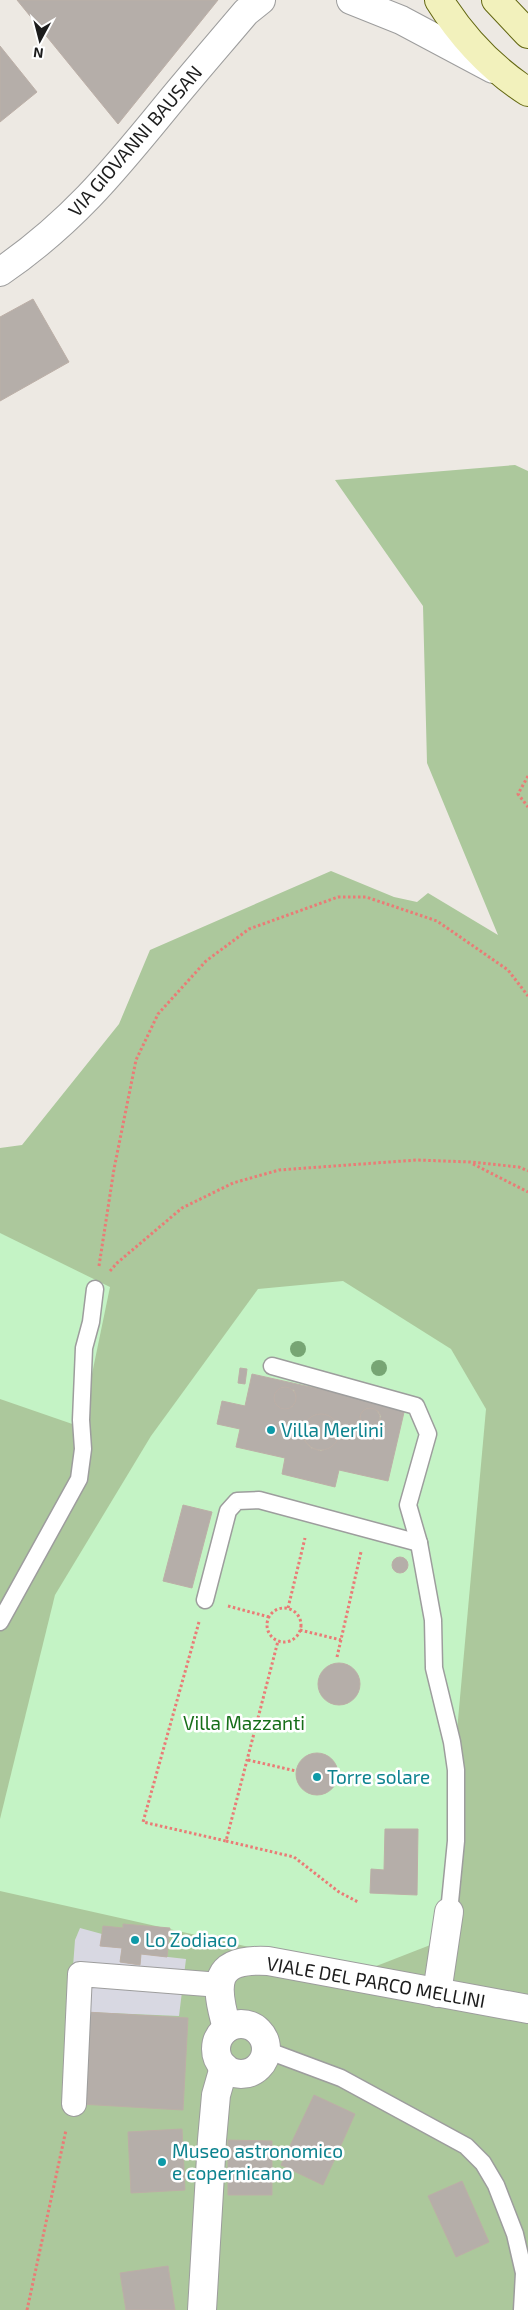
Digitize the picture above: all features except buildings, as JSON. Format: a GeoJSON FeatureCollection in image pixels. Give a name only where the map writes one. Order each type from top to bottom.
{"type":"FeatureCollection","features":[{"type":"Feature","properties":{"kind":"main road"},"geometry":{"type":"LineString","coordinates":[[439,0],[459,30],[499,72],[528,92]]}},
{"type":"Feature","properties":{"kind":"main road"},"geometry":{"type":"LineString","coordinates":[[496,0],[528,34]]}},
{"type":"Feature","properties":{"kind":"street","name":"VIA GIOVANNI BAUSAN"},"geometry":{"type":"LineString","coordinates":[[0,272],[42,240],[90,197],[240,19],[261,0]]}},
{"type":"Feature","properties":{"kind":"street"},"geometry":{"type":"LineString","coordinates":[[351,0],[401,20],[499,72]]}},
{"type":"Feature","properties":{"kind":"street"},"geometry":{"type":"LineString","coordinates":[[437,1993],[449,1912]]}},
{"type":"Feature","properties":{"kind":"street","name":"VIALE DEL PARCO MELLINI"},"geometry":{"type":"LineString","coordinates":[[220,1985],[227,1969],[234,1964],[254,1960],[268,1961],[528,2009]]}},
{"type":"Feature","properties":{"kind":"street"},"geometry":{"type":"LineString","coordinates":[[74,2103],[80,1974],[220,1985],[220,1997],[227,2028]]}},
{"type":"Feature","properties":{"kind":"street"},"geometry":{"type":"LineString","coordinates":[[244,2024],[253,2027],[265,2041],[266,2050],[260,2065],[247,2074],[230,2072],[224,2068],[216,2055],[216,2047],[221,2033],[227,2028],[244,2024]]}},
{"type":"Feature","properties":{"kind":"street"},"geometry":{"type":"LineString","coordinates":[[202,2310],[216,2095],[224,2068]]}},
{"type":"Feature","properties":{"kind":"lane"},"geometry":{"type":"LineString","coordinates":[[0,1622],[78,1479],[83,1450],[81,1420],[84,1348],[91,1322],[96,1289]]}},
{"type":"Feature","properties":{"kind":"lane"},"geometry":{"type":"LineString","coordinates":[[272,1366],[416,1406],[428,1434],[408,1505],[419,1543],[433,1620],[434,1668],[452,1742],[456,1770],[456,1841],[449,1912]]}},
{"type":"Feature","properties":{"kind":"lane"},"geometry":{"type":"LineString","coordinates":[[205,1600],[228,1511],[238,1502],[259,1500],[419,1543]]}},
{"type":"Feature","properties":{"kind":"lane"},"geometry":{"type":"LineString","coordinates":[[266,2050],[341,2078],[466,2146],[483,2163],[496,2185],[515,2234],[524,2273],[522,2310]]}},
{"type":"Feature","properties":{"kind":"path"},"geometry":{"type":"LineString","coordinates":[[528,776],[518,794],[528,806]]}},
{"type":"Feature","properties":{"kind":"path"},"geometry":{"type":"LineString","coordinates":[[96,1289],[114,1169],[136,1060],[158,1014],[206,961],[249,929],[338,897],[366,897],[437,921],[508,970],[528,996]]}},
{"type":"Feature","properties":{"kind":"path"},"geometry":{"type":"LineString","coordinates":[[96,1289],[117,1263],[182,1208],[233,1183],[279,1170],[417,1160],[470,1162],[519,1168],[528,1171]]}},
{"type":"Feature","properties":{"kind":"path"},"geometry":{"type":"LineString","coordinates":[[470,1162],[528,1192]]}},
{"type":"Feature","properties":{"kind":"path"},"geometry":{"type":"LineString","coordinates":[[288,1608],[310,1515]]}},
{"type":"Feature","properties":{"kind":"path"},"geometry":{"type":"LineString","coordinates":[[337,1657],[366,1530]]}},
{"type":"Feature","properties":{"kind":"path"},"geometry":{"type":"LineString","coordinates":[[269,1617],[205,1600],[143,1822],[294,1857],[340,1892],[358,1902]]}},
{"type":"Feature","properties":{"kind":"path"},"geometry":{"type":"LineString","coordinates":[[288,1608],[296,1613],[301,1621],[300,1630],[295,1638],[287,1641],[278,1641],[268,1631],[269,1617],[277,1609],[288,1608]]}},
{"type":"Feature","properties":{"kind":"path"},"geometry":{"type":"LineString","coordinates":[[300,1630],[341,1640]]}},
{"type":"Feature","properties":{"kind":"path"},"geometry":{"type":"LineString","coordinates":[[226,1841],[278,1641]]}},
{"type":"Feature","properties":{"kind":"path"},"geometry":{"type":"LineString","coordinates":[[248,1760],[296,1771]]}},
{"type":"Feature","properties":{"kind":"path"},"geometry":{"type":"LineString","coordinates":[[27,2310],[72,2104],[74,2103]]}},
{"type":"Feature","properties":{"kind":"green space"},"geometry":{"type":"Polygon","coordinates":[[[515,465],[528,471],[528,2310],[0,2310],[0,1148],[22,1145],[119,1024],[150,950],[331,871],[394,897],[417,902],[428,893],[498,935],[427,763],[423,606],[335,480],[515,465]]]}},
{"type":"Feature","properties":{"kind":"green space"},"geometry":{"type":"Polygon","coordinates":[[[0,1233],[110,1287],[81,1427],[0,1399],[0,1233]]]}},
{"type":"Feature","properties":{"kind":"green space","name":"Villa Mazzanti"},"geometry":{"type":"Polygon","coordinates":[[[343,1281],[451,1349],[486,1409],[438,1942],[361,1972],[0,1891],[0,1819],[55,1595],[151,1436],[258,1289],[343,1281]]]}},
{"type":"Feature","properties":{"kind":"shaded area"},"geometry":{"type":"Polygon","coordinates":[[[80,1928],[102,1934],[101,1946],[122,1948],[120,1962],[140,1965],[141,1954],[186,1959],[179,2016],[86,2012],[72,1980],[75,1940],[80,1928]]]}},
{"type":"Feature","properties":{"kind":"place","name":"Villa Merlini"},"geometry":{"type":"Point","coordinates":[271,1430]}},
{"type":"Feature","properties":{"kind":"place","name":"Torre solare"},"geometry":{"type":"Point","coordinates":[317,1777]}},
{"type":"Feature","properties":{"kind":"place","name":"Lo Zodiaco"},"geometry":{"type":"Point","coordinates":[135,1940]}},
{"type":"Feature","properties":{"kind":"place","name":"Museo astronomico e copernicano"},"geometry":{"type":"Point","coordinates":[162,2162]}}]}
